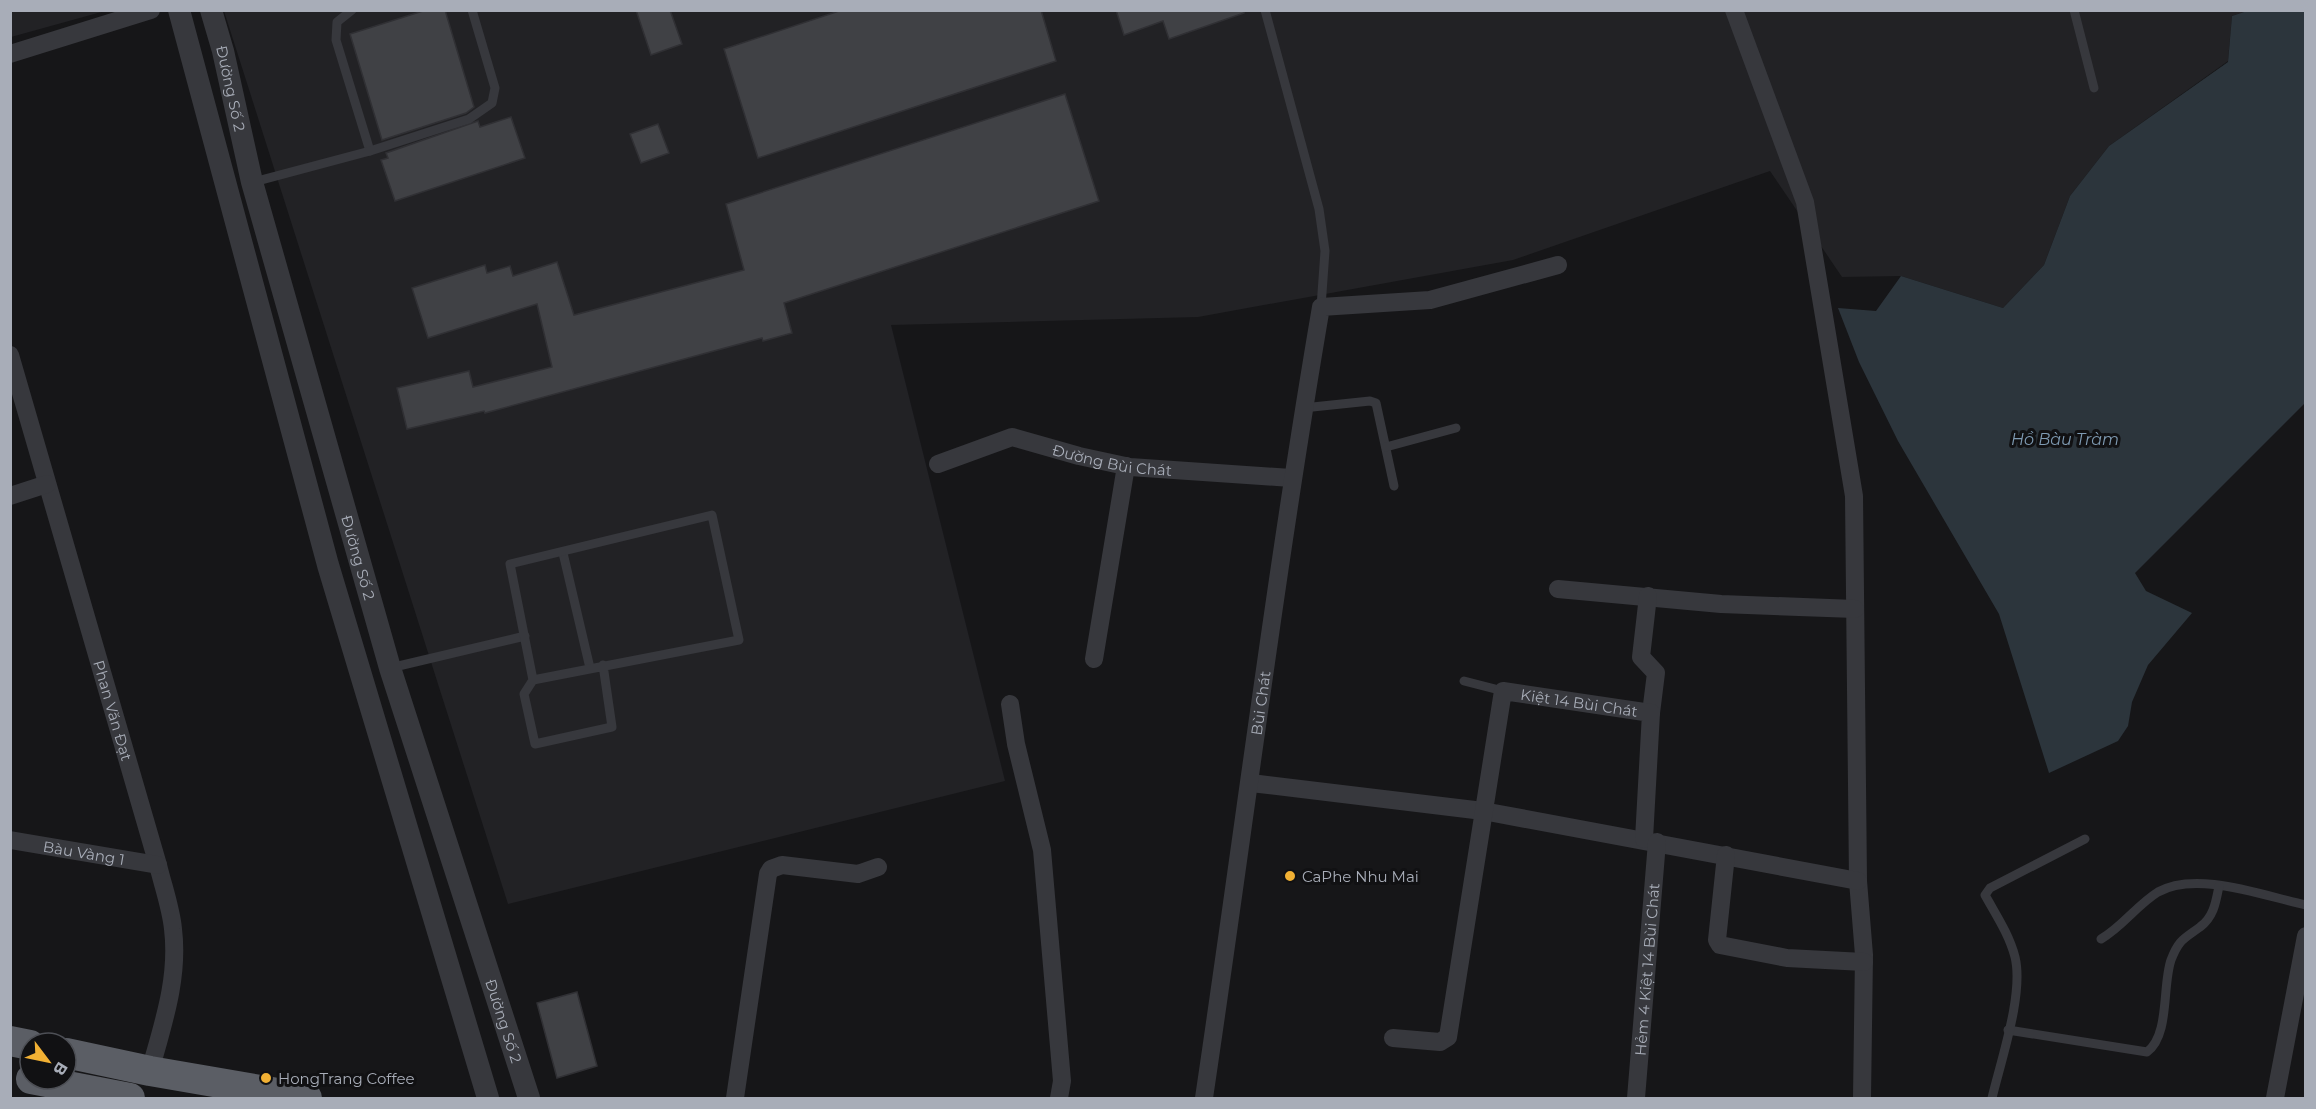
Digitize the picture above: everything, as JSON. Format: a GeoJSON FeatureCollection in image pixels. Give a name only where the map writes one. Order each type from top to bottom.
{"type":"FeatureCollection","features":[{"type":"Feature","properties":{"kind":"highway"},"geometry":{"type":"LineString","coordinates":[[78,1056],[150,1071],[307,1098]]}},
{"type":"Feature","properties":{"kind":"highway"},"geometry":{"type":"LineString","coordinates":[[78,1089],[130,1098]]}},
{"type":"Feature","properties":{"kind":"street"},"geometry":{"type":"LineString","coordinates":[[10,54],[151,10]]}},
{"type":"Feature","properties":{"kind":"street","name":"Đường Số 2"},"geometry":{"type":"LineString","coordinates":[[179,10],[331,576],[488,1098]]}},
{"type":"Feature","properties":{"kind":"street","name":"Đường Số 2"},"geometry":{"type":"LineString","coordinates":[[211,10],[223,51],[252,182],[390,668],[529,1098]]}},
{"type":"Feature","properties":{"kind":"street"},"geometry":{"type":"LineString","coordinates":[[1734,10],[1805,202],[1854,496],[1858,881],[1864,962],[1862,1098]]}},
{"type":"Feature","properties":{"kind":"street"},"geometry":{"type":"LineString","coordinates":[[1321,307],[1430,300],[1558,265]]}},
{"type":"Feature","properties":{"kind":"street","name":"Bùi Chát"},"geometry":{"type":"LineString","coordinates":[[1204,1098],[1251,783],[1291,478],[1321,307]]}},
{"type":"Feature","properties":{"kind":"street","name":"Phan Văn Đạt"},"geometry":{"type":"LineString","coordinates":[[10,355],[158,865],[173,926],[175,959],[170,998],[150,1071]]}},
{"type":"Feature","properties":{"kind":"street","name":"Đường Bùi Chát"},"geometry":{"type":"LineString","coordinates":[[938,464],[1012,437],[1079,456],[1126,466],[1291,478]]}},
{"type":"Feature","properties":{"kind":"street"},"geometry":{"type":"LineString","coordinates":[[1094,659],[1126,466]]}},
{"type":"Feature","properties":{"kind":"street"},"geometry":{"type":"LineString","coordinates":[[10,495],[47,484]]}},
{"type":"Feature","properties":{"kind":"street"},"geometry":{"type":"LineString","coordinates":[[331,576],[362,568]]}},
{"type":"Feature","properties":{"kind":"street"},"geometry":{"type":"LineString","coordinates":[[1558,589],[1721,604],[1855,609]]}},
{"type":"Feature","properties":{"kind":"street"},"geometry":{"type":"LineString","coordinates":[[1648,596],[1641,657],[1652,668],[1656,677],[1652,713]]}},
{"type":"Feature","properties":{"kind":"street","name":"Kiệt 14 Bùi Chát"},"geometry":{"type":"LineString","coordinates":[[1483,811],[1503,691],[1652,713],[1651,841]]}},
{"type":"Feature","properties":{"kind":"street"},"geometry":{"type":"LineString","coordinates":[[1010,704],[1016,744],[1041,850],[1062,1081],[1059,1098]]}},
{"type":"Feature","properties":{"kind":"street"},"geometry":{"type":"LineString","coordinates":[[1251,783],[1483,811],[1858,881]]}},
{"type":"Feature","properties":{"kind":"street"},"geometry":{"type":"LineString","coordinates":[[1393,1038],[1440,1042],[1448,1037],[1483,811]]}},
{"type":"Feature","properties":{"kind":"street","name":"Bàu Vàng 1"},"geometry":{"type":"LineString","coordinates":[[10,840],[158,865]]}},
{"type":"Feature","properties":{"kind":"street","name":"Hẻm 4 Kiệt 14 Bùi Chát"},"geometry":{"type":"LineString","coordinates":[[1636,1098],[1651,841]]}},
{"type":"Feature","properties":{"kind":"street"},"geometry":{"type":"LineString","coordinates":[[1726,855],[1717,940],[1720,945],[1787,958],[1864,962]]}},
{"type":"Feature","properties":{"kind":"street"},"geometry":{"type":"LineString","coordinates":[[735,1098],[768,874],[771,869],[782,865],[858,874],[878,867]]}},
{"type":"Feature","properties":{"kind":"street"},"geometry":{"type":"LineString","coordinates":[[2275,1098],[2306,936]]}},
{"type":"Feature","properties":{"kind":"lane"},"geometry":{"type":"LineString","coordinates":[[352,10],[337,22],[336,40],[370,151]]}},
{"type":"Feature","properties":{"kind":"lane"},"geometry":{"type":"LineString","coordinates":[[252,182],[370,151],[469,119],[492,103],[495,88],[472,10]]}},
{"type":"Feature","properties":{"kind":"lane"},"geometry":{"type":"LineString","coordinates":[[1265,10],[1319,208],[1325,250],[1321,307]]}},
{"type":"Feature","properties":{"kind":"lane"},"geometry":{"type":"LineString","coordinates":[[2074,10],[2094,88]]}},
{"type":"Feature","properties":{"kind":"lane"},"geometry":{"type":"LineString","coordinates":[[1303,408],[1373,402],[1377,408],[1394,486]]}},
{"type":"Feature","properties":{"kind":"lane"},"geometry":{"type":"LineString","coordinates":[[1386,447],[1456,428]]}},
{"type":"Feature","properties":{"kind":"lane"},"geometry":{"type":"LineString","coordinates":[[534,680],[510,564],[563,553],[712,515],[739,640],[603,665],[534,680],[524,694],[535,744],[612,727],[603,665]]}},
{"type":"Feature","properties":{"kind":"lane"},"geometry":{"type":"LineString","coordinates":[[563,553],[590,668]]}},
{"type":"Feature","properties":{"kind":"lane"},"geometry":{"type":"LineString","coordinates":[[390,668],[525,636]]}},
{"type":"Feature","properties":{"kind":"lane"},"geometry":{"type":"LineString","coordinates":[[1464,681],[1503,691]]}},
{"type":"Feature","properties":{"kind":"lane"},"geometry":{"type":"LineString","coordinates":[[1992,1098],[2016,993],[2017,968],[2006,932],[1985,895],[1990,888],[2085,839]]}},
{"type":"Feature","properties":{"kind":"lane"},"geometry":{"type":"LineString","coordinates":[[2101,939],[2157,892],[2186,882],[2219,886],[2306,904]]}},
{"type":"Feature","properties":{"kind":"lane"},"geometry":{"type":"LineString","coordinates":[[2008,1030],[2147,1052],[2158,1039],[2170,963],[2179,942],[2201,927],[2210,916],[2216,906],[2219,886]]}},
{"type":"Feature","properties":{"kind":"shaded area"},"geometry":{"type":"Polygon","coordinates":[[[11,10],[105,10],[105,11],[11,37],[11,10]]]}},
{"type":"Feature","properties":{"kind":"shaded area"},"geometry":{"type":"Polygon","coordinates":[[[224,11],[2247,11],[2232,16],[2228,61],[2109,146],[2070,196],[2044,265],[2003,308],[1901,276],[1842,277],[1770,171],[1513,260],[1198,317],[891,325],[1005,781],[508,904],[224,11]]]}},
{"type":"Feature","properties":{"kind":"water","name":"Hồ Bàu Tràm"},"geometry":{"type":"Polygon","coordinates":[[[2247,11],[2305,11],[2305,403],[2135,573],[2146,591],[2192,613],[2148,665],[2132,702],[2128,726],[2118,741],[2049,773],[1999,614],[1898,441],[1859,362],[1838,308],[1876,311],[1901,276],[2003,308],[2044,265],[2070,196],[2109,146],[2228,62],[2232,16],[2247,11]]]}},
{"type":"Feature","properties":{"kind":"building"},"geometry":{"type":"Polygon","coordinates":[[[426,10],[445,10],[474,107],[466,113],[382,140],[350,34],[426,10]]]}},
{"type":"Feature","properties":{"kind":"building"},"geometry":{"type":"Polygon","coordinates":[[[636,10],[670,10],[682,44],[651,55],[636,10]]]}},
{"type":"Feature","properties":{"kind":"building"},"geometry":{"type":"Polygon","coordinates":[[[842,10],[1041,10],[1056,61],[758,158],[724,49],[842,10]]]}},
{"type":"Feature","properties":{"kind":"building"},"geometry":{"type":"Polygon","coordinates":[[[1116,10],[1244,10],[1244,13],[1169,39],[1163,21],[1124,35],[1116,10]]]}},
{"type":"Feature","properties":{"kind":"building"},"geometry":{"type":"Polygon","coordinates":[[[1065,94],[1099,201],[784,303],[792,333],[763,341],[762,338],[485,413],[484,411],[407,429],[397,388],[469,371],[473,387],[552,367],[537,304],[428,338],[412,288],[485,265],[487,273],[510,266],[513,276],[557,262],[574,315],[744,270],[726,204],[1065,94]]]}},
{"type":"Feature","properties":{"kind":"building"},"geometry":{"type":"Polygon","coordinates":[[[511,117],[525,158],[395,201],[381,160],[388,158],[386,153],[478,121],[480,127],[511,117]]]}},
{"type":"Feature","properties":{"kind":"building"},"geometry":{"type":"Polygon","coordinates":[[[658,124],[669,153],[641,163],[630,134],[658,124]]]}},
{"type":"Feature","properties":{"kind":"building"},"geometry":{"type":"Polygon","coordinates":[[[577,992],[597,1066],[557,1078],[537,1003],[577,992]]]}},
{"type":"Feature","properties":{"kind":"place","name":"CaPhe Nhu Mai"},"geometry":{"type":"Point","coordinates":[1290,876]}},
{"type":"Feature","properties":{"kind":"place","name":"HongTrang Coffee"},"geometry":{"type":"Point","coordinates":[266,1078]}}]}
